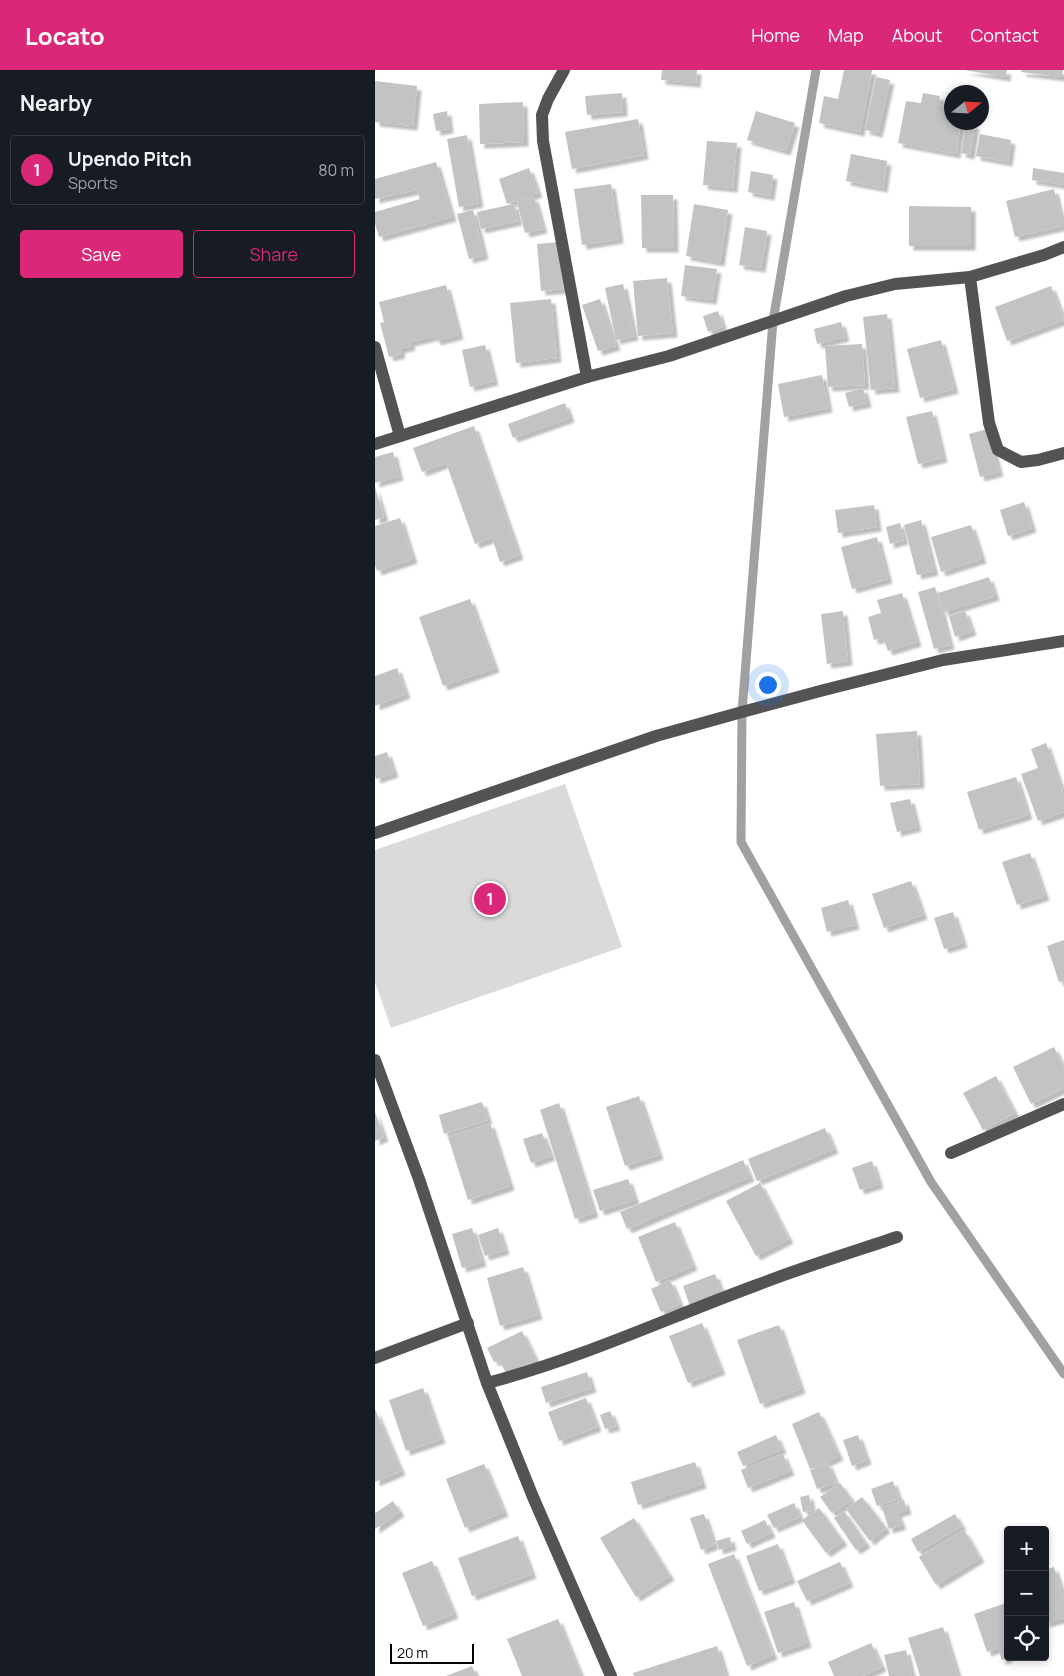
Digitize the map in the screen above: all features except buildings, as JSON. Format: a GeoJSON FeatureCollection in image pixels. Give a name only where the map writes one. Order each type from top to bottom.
{"type":"FeatureCollection","features":[{"type":"Feature","properties":{"kind":"street"},"geometry":{"type":"LineString","coordinates":[[564,70],[547,98],[542,115],[543,141],[587,377]]}},
{"type":"Feature","properties":{"kind":"street"},"geometry":{"type":"LineString","coordinates":[[375,444],[587,377],[669,356],[846,296],[895,284],[970,277],[1044,255],[1064,247]]}},
{"type":"Feature","properties":{"kind":"street"},"geometry":{"type":"LineString","coordinates":[[970,277],[989,423],[998,450],[1021,462],[1039,460],[1064,452]]}},
{"type":"Feature","properties":{"kind":"street"},"geometry":{"type":"LineString","coordinates":[[375,346],[400,436]]}},
{"type":"Feature","properties":{"kind":"street"},"geometry":{"type":"LineString","coordinates":[[375,833],[656,736],[943,660],[1064,641]]}},
{"type":"Feature","properties":{"kind":"street"},"geometry":{"type":"LineString","coordinates":[[375,1060],[419,1179],[487,1383],[533,1497],[611,1676]]}},
{"type":"Feature","properties":{"kind":"street"},"geometry":{"type":"LineString","coordinates":[[951,1153],[1064,1104]]}},
{"type":"Feature","properties":{"kind":"street"},"geometry":{"type":"LineString","coordinates":[[487,1383],[525,1373],[609,1343],[757,1284],[897,1237]]}},
{"type":"Feature","properties":{"kind":"street"},"geometry":{"type":"LineString","coordinates":[[375,1358],[468,1323]]}},
{"type":"Feature","properties":{"kind":"shaded area"},"geometry":{"type":"Polygon","coordinates":[[[565,784],[622,947],[391,1028],[375,982],[375,850],[565,784]]]}},
{"type":"Feature","properties":{"kind":"waterway"},"geometry":{"type":"LineString","coordinates":[[816,70],[773,321],[742,712],[741,842],[931,1182],[1064,1374]]}},
{"type":"Feature","properties":{"kind":"place","name":"Upendo Pitch"},"geometry":{"type":"Point","coordinates":[490,899]}}]}
